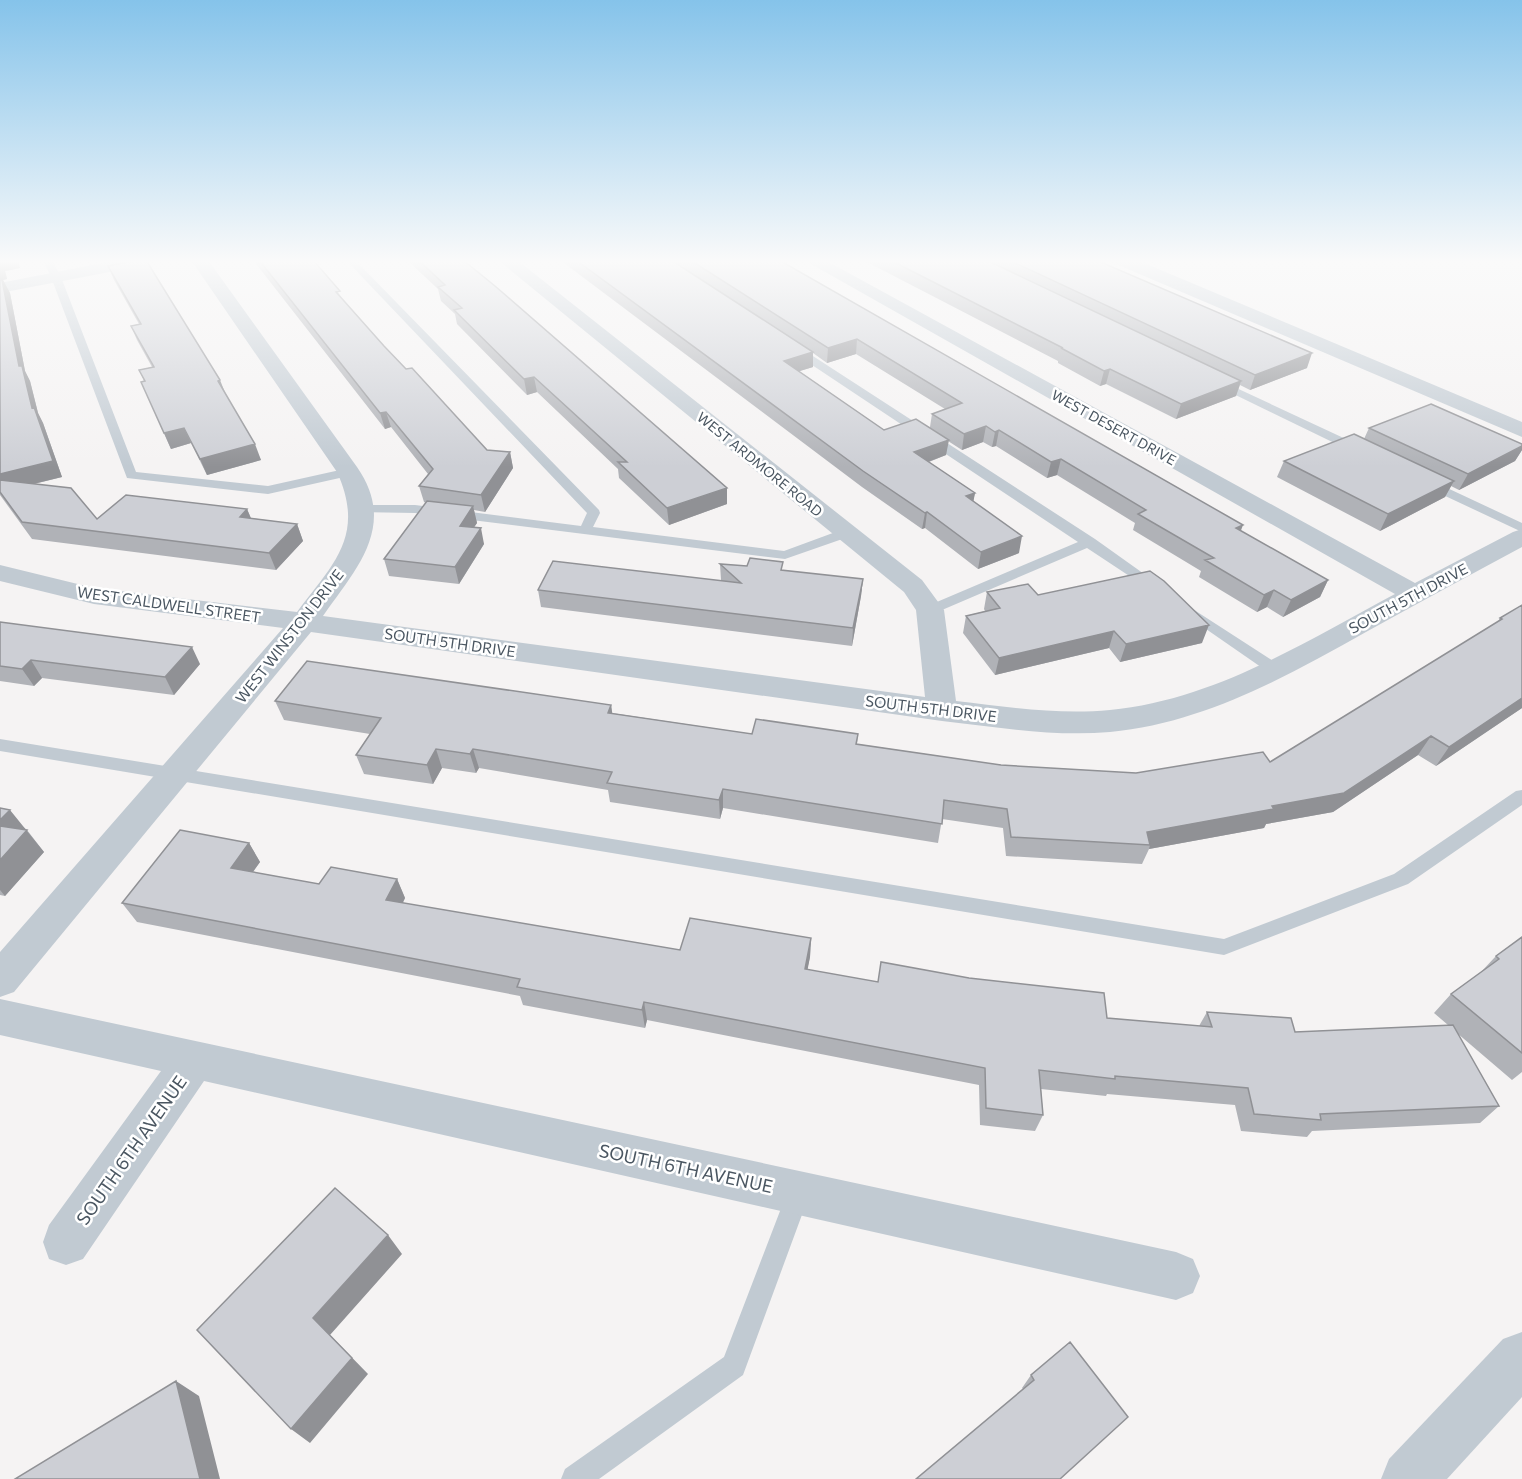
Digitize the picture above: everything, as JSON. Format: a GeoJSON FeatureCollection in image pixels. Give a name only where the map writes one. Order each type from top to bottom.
{"type":"FeatureCollection","features":[{"type":"Feature","properties":{"kind":"street","name":"WEST WINSTON DRIVE"},"geometry":{"type":"LineString","coordinates":[[0,980],[304,622],[354,553],[361,528],[361,509],[357,489],[349,472],[248,329]]}},
{"type":"Feature","properties":{"kind":"street","name":"WEST ARDMORE ROAD"},"geometry":{"type":"LineString","coordinates":[[592,329],[913,586],[930,610],[942,710]]}},
{"type":"Feature","properties":{"kind":"street","name":"WEST DESERT DRIVE"},"geometry":{"type":"LineString","coordinates":[[937,329],[1415,594]]}},
{"type":"Feature","properties":{"kind":"street"},"geometry":{"type":"LineString","coordinates":[[1284,329],[1522,430]]}},
{"type":"Feature","properties":{"kind":"street","name":"SOUTH 5TH DRIVE"},"geometry":{"type":"LineString","coordinates":[[304,622],[942,710],[1032,720],[1109,721],[1168,711],[1210,698],[1276,670],[1522,537]]}},
{"type":"Feature","properties":{"kind":"street","name":"WEST CALDWELL STREET"},"geometry":{"type":"LineString","coordinates":[[0,573],[94,596],[304,622]]}},
{"type":"Feature","properties":{"kind":"street","name":"SOUTH 6TH AVENUE"},"geometry":{"type":"LineString","coordinates":[[0,1017],[1176,1276]]}},
{"type":"Feature","properties":{"kind":"street","name":"SOUTH 6TH AVENUE"},"geometry":{"type":"LineString","coordinates":[[66,1242],[195,1059]]}},
{"type":"Feature","properties":{"kind":"street"},"geometry":{"type":"LineString","coordinates":[[1409,1479],[1522,1358]]}},
{"type":"Feature","properties":{"kind":"lane"},"geometry":{"type":"LineString","coordinates":[[76,329],[131,475],[268,490],[349,472]]}},
{"type":"Feature","properties":{"kind":"lane"},"geometry":{"type":"LineString","coordinates":[[417,329],[594,513],[586,529]]}},
{"type":"Feature","properties":{"kind":"lane"},"geometry":{"type":"LineString","coordinates":[[780,339],[1090,542],[1276,670]]}},
{"type":"Feature","properties":{"kind":"lane"},"geometry":{"type":"LineString","coordinates":[[1211,379],[1372,456]]}},
{"type":"Feature","properties":{"kind":"lane"},"geometry":{"type":"LineString","coordinates":[[1415,477],[1522,528]]}},
{"type":"Feature","properties":{"kind":"lane"},"geometry":{"type":"LineString","coordinates":[[361,509],[415,509],[785,555],[846,533]]}},
{"type":"Feature","properties":{"kind":"lane"},"geometry":{"type":"LineString","coordinates":[[930,610],[1090,542]]}},
{"type":"Feature","properties":{"kind":"lane"},"geometry":{"type":"LineString","coordinates":[[0,746],[1224,947],[1401,879],[1522,796]]}},
{"type":"Feature","properties":{"kind":"lane"},"geometry":{"type":"LineString","coordinates":[[574,1479],[734,1366],[798,1192]]}},
{"type":"Feature","properties":{"kind":"building"},"geometry":{"type":"Polygon","coordinates":[[[0,329],[12,329],[19,366],[22,366],[32,408],[34,407],[53,461],[0,474],[0,329]]]}},
{"type":"Feature","properties":{"kind":"building"},"geometry":{"type":"Polygon","coordinates":[[[133,329],[189,329],[255,444],[200,459],[184,428],[164,433],[141,382],[145,381],[139,370],[154,367],[133,329]]]}},
{"type":"Feature","properties":{"kind":"building"},"geometry":{"type":"Polygon","coordinates":[[[314,329],[369,329],[406,369],[412,368],[487,450],[510,452],[481,495],[419,486],[433,469],[386,412],[380,413],[314,329]]]}},
{"type":"Feature","properties":{"kind":"building"},"geometry":{"type":"Polygon","coordinates":[[[473,329],[544,329],[727,488],[667,508],[618,462],[627,462],[534,377],[524,379],[473,329]]]}},
{"type":"Feature","properties":{"kind":"building"},"geometry":{"type":"Polygon","coordinates":[[[670,329],[778,329],[813,352],[784,361],[884,430],[916,419],[949,440],[914,452],[975,493],[966,496],[1022,536],[981,552],[927,512],[925,513],[863,471],[670,329]]]}},
{"type":"Feature","properties":{"kind":"building"},"geometry":{"type":"Polygon","coordinates":[[[798,329],[900,329],[1243,525],[1236,528],[1328,580],[1291,600],[1274,590],[1264,595],[1205,560],[1214,558],[1138,514],[1146,510],[1061,459],[1051,462],[999,430],[995,432],[986,426],[964,434],[932,414],[962,403],[857,339],[828,348],[798,329]]]}},
{"type":"Feature","properties":{"kind":"building"},"geometry":{"type":"Polygon","coordinates":[[[1026,329],[1131,329],[1241,381],[1181,404],[1110,369],[1104,371],[1061,348],[1063,348],[1026,329]]]}},
{"type":"Feature","properties":{"kind":"building"},"geometry":{"type":"Polygon","coordinates":[[[1157,329],[1256,329],[1312,353],[1255,375],[1157,329]]]}},
{"type":"Feature","properties":{"kind":"building"},"geometry":{"type":"Polygon","coordinates":[[[1431,404],[1522,444],[1522,446],[1468,474],[1369,428],[1431,404]]]}},
{"type":"Feature","properties":{"kind":"building"},"geometry":{"type":"Polygon","coordinates":[[[1354,434],[1454,481],[1388,514],[1284,461],[1354,434]]]}},
{"type":"Feature","properties":{"kind":"building"},"geometry":{"type":"Polygon","coordinates":[[[0,480],[71,488],[97,519],[126,495],[247,509],[240,517],[297,524],[269,553],[22,522],[0,492],[0,480]]]}},
{"type":"Feature","properties":{"kind":"building"},"geometry":{"type":"Polygon","coordinates":[[[427,501],[473,506],[460,526],[481,528],[455,567],[384,559],[427,501]]]}},
{"type":"Feature","properties":{"kind":"building"},"geometry":{"type":"Polygon","coordinates":[[[750,558],[783,562],[781,570],[863,579],[853,628],[538,590],[553,561],[741,583],[720,564],[747,566],[750,558]]]}},
{"type":"Feature","properties":{"kind":"building"},"geometry":{"type":"Polygon","coordinates":[[[1150,571],[1164,581],[1209,625],[1126,644],[1114,631],[999,658],[966,616],[1000,608],[987,592],[1028,584],[1038,595],[1150,571]]]}},
{"type":"Feature","properties":{"kind":"building"},"geometry":{"type":"Polygon","coordinates":[[[1522,605],[1522,698],[1449,747],[1431,736],[1344,793],[1272,806],[1274,809],[1147,832],[1150,845],[1011,837],[1007,809],[944,800],[942,824],[723,789],[719,800],[607,783],[612,772],[473,749],[470,754],[436,749],[427,765],[356,755],[381,718],[275,701],[307,661],[611,705],[608,713],[752,734],[756,719],[858,734],[856,744],[1001,765],[1136,773],[1263,752],[1270,762],[1522,605]]]}},
{"type":"Feature","properties":{"kind":"building"},"geometry":{"type":"Polygon","coordinates":[[[0,622],[192,647],[165,677],[31,660],[22,669],[0,666],[0,622]]]}},
{"type":"Feature","properties":{"kind":"building"},"geometry":{"type":"Polygon","coordinates":[[[0,808],[10,810],[0,820],[0,808]]]}},
{"type":"Feature","properties":{"kind":"building"},"geometry":{"type":"Polygon","coordinates":[[[0,826],[27,830],[0,860],[0,826]]]}},
{"type":"Feature","properties":{"kind":"building"},"geometry":{"type":"Polygon","coordinates":[[[180,830],[249,843],[231,868],[319,884],[331,867],[397,879],[386,900],[680,950],[690,918],[811,938],[805,969],[878,982],[881,962],[969,978],[1104,993],[1107,1018],[1212,1027],[1207,1012],[1291,1018],[1295,1032],[1453,1025],[1499,1106],[1320,1114],[1321,1120],[1254,1114],[1248,1088],[1115,1076],[1115,1079],[1039,1070],[1043,1115],[986,1108],[985,1068],[644,1002],[642,1010],[517,987],[520,979],[122,903],[180,830]]]}},
{"type":"Feature","properties":{"kind":"building"},"geometry":{"type":"Polygon","coordinates":[[[1522,937],[1522,1053],[1451,994],[1499,959],[1496,956],[1522,937]]]}},
{"type":"Feature","properties":{"kind":"building"},"geometry":{"type":"Polygon","coordinates":[[[335,1188],[388,1235],[313,1318],[352,1358],[291,1429],[197,1330],[335,1188]]]}},
{"type":"Feature","properties":{"kind":"building"},"geometry":{"type":"Polygon","coordinates":[[[1070,1342],[1128,1417],[1060,1479],[916,1479],[1034,1380],[1031,1375],[1070,1342]]]}},
{"type":"Feature","properties":{"kind":"building"},"geometry":{"type":"Polygon","coordinates":[[[176,1381],[200,1479],[15,1479],[176,1381]]]}}]}
